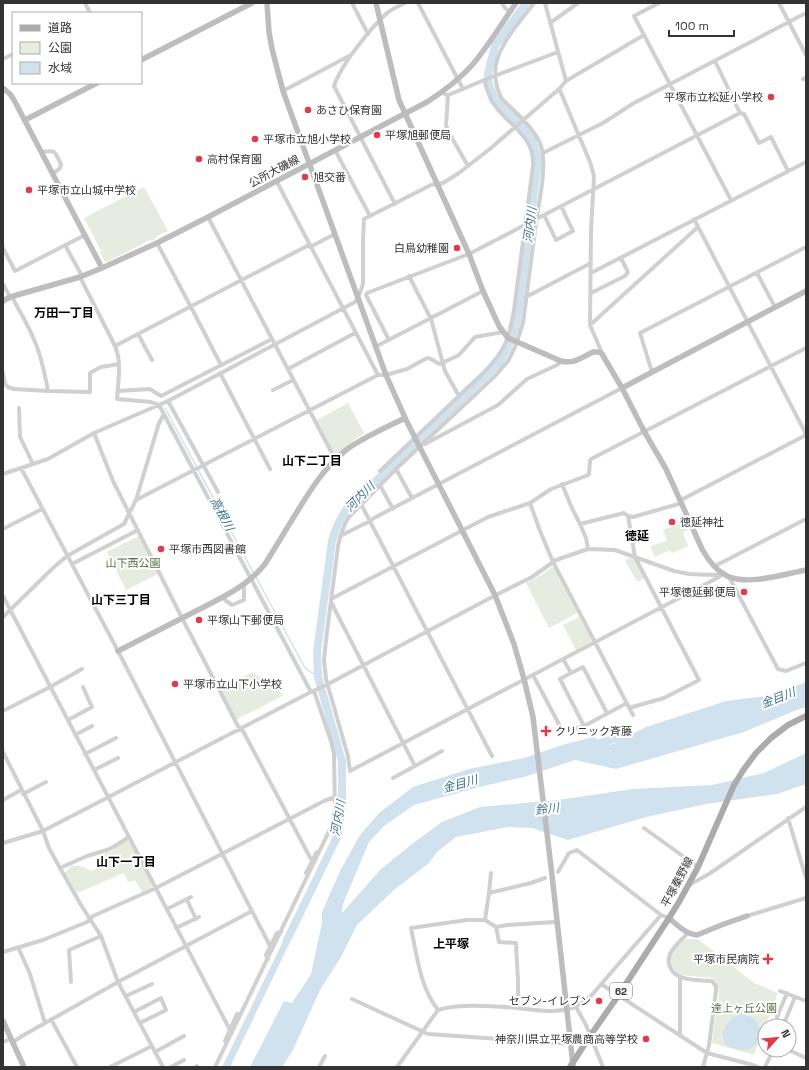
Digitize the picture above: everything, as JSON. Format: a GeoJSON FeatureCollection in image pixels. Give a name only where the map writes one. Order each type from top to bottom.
{"type":"FeatureCollection","features":[{"type":"Feature","properties":{"kind":"main road","name":"平塚秦野線"},"geometry":{"type":"LineString","coordinates":[[572,1066],[590,1036],[669,918],[698,867],[734,785],[748,763],[764,744],[778,732],[806,716]]}},
{"type":"Feature","properties":{"kind":"street"},"geometry":{"type":"LineString","coordinates":[[85,3],[90,12]]}},
{"type":"Feature","properties":{"kind":"street"},"geometry":{"type":"LineString","coordinates":[[142,59],[244,5],[252,3]]}},
{"type":"Feature","properties":{"kind":"street"},"geometry":{"type":"LineString","coordinates":[[267,3],[272,49],[283,91],[386,375],[405,418],[495,595],[514,644],[533,717],[571,1044],[572,1066]]}},
{"type":"Feature","properties":{"kind":"street"},"geometry":{"type":"LineString","coordinates":[[352,3],[368,34]]}},
{"type":"Feature","properties":{"kind":"street"},"geometry":{"type":"LineString","coordinates":[[376,3],[399,100],[404,115],[469,254],[502,332],[517,342],[568,363],[593,352],[599,352],[602,354]]}},
{"type":"Feature","properties":{"kind":"street"},"geometry":{"type":"LineString","coordinates":[[395,204],[334,86],[340,72],[368,34],[387,13],[405,3]]}},
{"type":"Feature","properties":{"kind":"street"},"geometry":{"type":"LineString","coordinates":[[418,3],[463,89]]}},
{"type":"Feature","properties":{"kind":"street"},"geometry":{"type":"LineString","coordinates":[[502,3],[510,12]]}},
{"type":"Feature","properties":{"kind":"street","name":"公所大磯線"},"geometry":{"type":"LineString","coordinates":[[3,300],[81,276],[157,243],[277,182],[310,163],[427,102],[458,79],[482,53],[516,3]]}},
{"type":"Feature","properties":{"kind":"street"},"geometry":{"type":"LineString","coordinates":[[534,3],[504,46],[496,62],[497,88],[502,99],[530,128],[539,141],[543,153],[537,218],[523,323],[517,342],[508,360],[496,375],[419,446],[361,504],[348,518],[343,526],[340,536],[324,652],[328,684],[348,756],[350,771],[662,608],[723,574]]}},
{"type":"Feature","properties":{"kind":"street"},"geometry":{"type":"LineString","coordinates":[[545,3],[566,81]]}},
{"type":"Feature","properties":{"kind":"street"},"geometry":{"type":"LineString","coordinates":[[550,23],[578,3]]}},
{"type":"Feature","properties":{"kind":"street"},"geometry":{"type":"LineString","coordinates":[[779,3],[806,55]]}},
{"type":"Feature","properties":{"kind":"street"},"geometry":{"type":"LineString","coordinates":[[656,4],[634,16],[731,200]]}},
{"type":"Feature","properties":{"kind":"street"},"geometry":{"type":"LineString","coordinates":[[543,153],[603,123],[634,103],[806,13]]}},
{"type":"Feature","properties":{"kind":"street"},"geometry":{"type":"LineString","coordinates":[[3,474],[48,459],[94,433],[168,401],[355,302],[363,284],[364,219],[436,184],[443,183],[459,173],[559,89],[566,81],[644,35]]}},
{"type":"Feature","properties":{"kind":"street"},"geometry":{"type":"LineString","coordinates":[[442,92],[448,95],[558,52]]}},
{"type":"Feature","properties":{"kind":"street"},"geometry":{"type":"LineString","coordinates":[[3,59],[12,54]]}},
{"type":"Feature","properties":{"kind":"street"},"geometry":{"type":"LineString","coordinates":[[283,91],[352,55]]}},
{"type":"Feature","properties":{"kind":"street"},"geometry":{"type":"LineString","coordinates":[[714,61],[740,112],[744,114],[759,143],[771,137],[788,171]]}},
{"type":"Feature","properties":{"kind":"street"},"geometry":{"type":"LineString","coordinates":[[380,471],[495,360],[509,338],[514,310],[533,157],[526,139],[492,102],[484,80]]}},
{"type":"Feature","properties":{"kind":"street"},"geometry":{"type":"LineString","coordinates":[[25,120],[95,84]]}},
{"type":"Feature","properties":{"kind":"street"},"geometry":{"type":"LineString","coordinates":[[3,88],[14,100],[102,268]]}},
{"type":"Feature","properties":{"kind":"street"},"geometry":{"type":"LineString","coordinates":[[559,89],[579,135],[594,176],[591,230],[590,325],[602,354],[666,470],[702,549],[709,560],[723,574],[739,580],[749,580],[806,570]]}},
{"type":"Feature","properties":{"kind":"street"},"geometry":{"type":"LineString","coordinates":[[448,95],[446,125],[468,166]]}},
{"type":"Feature","properties":{"kind":"street"},"geometry":{"type":"LineString","coordinates":[[389,340],[366,295],[367,293],[469,254],[740,112]]}},
{"type":"Feature","properties":{"kind":"street"},"geometry":{"type":"LineString","coordinates":[[335,150],[370,216]]}},
{"type":"Feature","properties":{"kind":"street"},"geometry":{"type":"LineString","coordinates":[[41,152],[55,152],[61,164],[60,168],[53,174]]}},
{"type":"Feature","properties":{"kind":"street"},"geometry":{"type":"LineString","coordinates":[[591,273],[806,162]]}},
{"type":"Feature","properties":{"kind":"street"},"geometry":{"type":"LineString","coordinates":[[277,182],[378,375]]}},
{"type":"Feature","properties":{"kind":"street"},"geometry":{"type":"LineString","coordinates":[[544,215],[556,240],[573,231],[561,206]]}},
{"type":"Feature","properties":{"kind":"street"},"geometry":{"type":"LineString","coordinates":[[208,216],[335,459]]}},
{"type":"Feature","properties":{"kind":"street"},"geometry":{"type":"LineString","coordinates":[[580,524],[624,514],[633,517],[681,501],[806,435],[694,219]]}},
{"type":"Feature","properties":{"kind":"street"},"geometry":{"type":"LineString","coordinates":[[590,325],[698,227]]}},
{"type":"Feature","properties":{"kind":"street"},"geometry":{"type":"LineString","coordinates":[[3,248],[15,270],[85,234]]}},
{"type":"Feature","properties":{"kind":"street"},"geometry":{"type":"LineString","coordinates":[[115,346],[335,234]]}},
{"type":"Feature","properties":{"kind":"street"},"geometry":{"type":"LineString","coordinates":[[157,243],[221,365]]}},
{"type":"Feature","properties":{"kind":"street"},"geometry":{"type":"LineString","coordinates":[[65,245],[118,352],[118,399],[152,402],[159,405],[312,691],[331,741],[334,754],[335,810],[333,823],[215,1067]]}},
{"type":"Feature","properties":{"kind":"street"},"geometry":{"type":"LineString","coordinates":[[652,372],[640,333],[806,247]]}},
{"type":"Feature","properties":{"kind":"street"},"geometry":{"type":"LineString","coordinates":[[590,293],[625,276],[628,272],[621,258]]}},
{"type":"Feature","properties":{"kind":"street"},"geometry":{"type":"LineString","coordinates":[[526,297],[591,263]]}},
{"type":"Feature","properties":{"kind":"street"},"geometry":{"type":"LineString","coordinates":[[757,273],[775,307]]}},
{"type":"Feature","properties":{"kind":"street"},"geometry":{"type":"LineString","coordinates":[[410,276],[431,319],[445,371],[459,396]]}},
{"type":"Feature","properties":{"kind":"street"},"geometry":{"type":"LineString","coordinates":[[3,284],[36,342],[48,391]]}},
{"type":"Feature","properties":{"kind":"street"},"geometry":{"type":"LineString","coordinates":[[376,347],[483,290]]}},
{"type":"Feature","properties":{"kind":"street"},"geometry":{"type":"LineString","coordinates":[[340,536],[370,522],[374,518],[392,508],[806,291]]}},
{"type":"Feature","properties":{"kind":"street"},"geometry":{"type":"LineString","coordinates":[[136,500],[378,375],[386,375],[407,369],[427,358],[430,358],[437,363],[443,363],[459,355],[475,337],[502,332]]}},
{"type":"Feature","properties":{"kind":"street"},"geometry":{"type":"LineString","coordinates":[[288,369],[356,333]]}},
{"type":"Feature","properties":{"kind":"street"},"geometry":{"type":"LineString","coordinates":[[138,334],[152,360]]}},
{"type":"Feature","properties":{"kind":"street"},"geometry":{"type":"LineString","coordinates":[[118,391],[150,389],[161,396],[272,339]]}},
{"type":"Feature","properties":{"kind":"street"},"geometry":{"type":"LineString","coordinates":[[331,600],[488,517],[530,503],[551,489],[586,476],[589,474],[591,459],[806,348]]}},
{"type":"Feature","properties":{"kind":"street"},"geometry":{"type":"LineString","coordinates":[[419,446],[498,405],[527,379],[557,365],[561,361]]}},
{"type":"Feature","properties":{"kind":"street"},"geometry":{"type":"LineString","coordinates":[[3,373],[5,384],[14,389],[90,392],[90,373],[101,367],[119,364]]}},
{"type":"Feature","properties":{"kind":"street"},"geometry":{"type":"LineString","coordinates":[[220,373],[270,469]]}},
{"type":"Feature","properties":{"kind":"street"},"geometry":{"type":"LineString","coordinates":[[273,390],[293,380]]}},
{"type":"Feature","properties":{"kind":"street"},"geometry":{"type":"LineString","coordinates":[[168,401],[218,492]]}},
{"type":"Feature","properties":{"kind":"street"},"geometry":{"type":"LineString","coordinates":[[19,408],[20,438],[33,464]]}},
{"type":"Feature","properties":{"kind":"street"},"geometry":{"type":"LineString","coordinates":[[3,617],[67,556],[124,524],[136,500],[159,423],[164,414]]}},
{"type":"Feature","properties":{"kind":"street"},"geometry":{"type":"LineString","coordinates":[[118,651],[244,585],[252,578],[272,553],[315,484],[335,459],[352,445],[405,418]]}},
{"type":"Feature","properties":{"kind":"street"},"geometry":{"type":"LineString","coordinates":[[94,433],[113,481],[182,618],[238,726],[243,731],[312,861]]}},
{"type":"Feature","properties":{"kind":"street"},"geometry":{"type":"LineString","coordinates":[[21,468],[118,651],[270,946]]}},
{"type":"Feature","properties":{"kind":"street"},"geometry":{"type":"LineString","coordinates":[[396,469],[412,498]]}},
{"type":"Feature","properties":{"kind":"street"},"geometry":{"type":"LineString","coordinates":[[562,484],[586,538],[588,549]]}},
{"type":"Feature","properties":{"kind":"street"},"geometry":{"type":"LineString","coordinates":[[380,485],[392,508]]}},
{"type":"Feature","properties":{"kind":"street"},"geometry":{"type":"LineString","coordinates":[[530,503],[553,562],[633,715]]}},
{"type":"Feature","properties":{"kind":"street"},"geometry":{"type":"LineString","coordinates":[[361,504],[492,756]]}},
{"type":"Feature","properties":{"kind":"street"},"geometry":{"type":"LineString","coordinates":[[3,529],[42,509]]}},
{"type":"Feature","properties":{"kind":"street"},"geometry":{"type":"LineString","coordinates":[[533,675],[562,730],[584,726],[607,713],[628,705],[664,698],[699,680],[635,557],[628,516]]}},
{"type":"Feature","properties":{"kind":"street"},"geometry":{"type":"LineString","coordinates":[[715,566],[806,520]]}},
{"type":"Feature","properties":{"kind":"street"},"geometry":{"type":"LineString","coordinates":[[72,564],[138,530]]}},
{"type":"Feature","properties":{"kind":"street"},"geometry":{"type":"LineString","coordinates":[[3,843],[42,831],[108,798],[532,577],[553,562],[588,549],[615,550],[674,571],[696,574],[723,574]]}},
{"type":"Feature","properties":{"kind":"street"},"geometry":{"type":"LineString","coordinates":[[729,577],[778,669],[786,671],[806,663]]}},
{"type":"Feature","properties":{"kind":"street"},"geometry":{"type":"LineString","coordinates":[[223,597],[232,605],[244,600],[244,585]]}},
{"type":"Feature","properties":{"kind":"street"},"geometry":{"type":"LineString","coordinates":[[3,596],[230,1030]]}},
{"type":"Feature","properties":{"kind":"street"},"geometry":{"type":"LineString","coordinates":[[331,600],[363,666],[415,766]]}},
{"type":"Feature","properties":{"kind":"street"},"geometry":{"type":"LineString","coordinates":[[564,659],[571,673]]}},
{"type":"Feature","properties":{"kind":"street"},"geometry":{"type":"LineString","coordinates":[[584,726],[560,679],[582,667],[607,713]]}},
{"type":"Feature","properties":{"kind":"street"},"geometry":{"type":"LineString","coordinates":[[3,711],[82,668]]}},
{"type":"Feature","properties":{"kind":"street"},"geometry":{"type":"LineString","coordinates":[[68,720],[92,707],[83,687]]}},
{"type":"Feature","properties":{"kind":"street"},"geometry":{"type":"LineString","coordinates":[[76,735],[92,726]]}},
{"type":"Feature","properties":{"kind":"street"},"geometry":{"type":"LineString","coordinates":[[85,754],[116,738]]}},
{"type":"Feature","properties":{"kind":"street"},"geometry":{"type":"LineString","coordinates":[[3,752],[49,848],[81,905],[101,936],[118,982],[163,1067]]}},
{"type":"Feature","properties":{"kind":"street"},"geometry":{"type":"LineString","coordinates":[[393,778],[442,752]]}},
{"type":"Feature","properties":{"kind":"street"},"geometry":{"type":"LineString","coordinates":[[94,770],[118,758]]}},
{"type":"Feature","properties":{"kind":"street"},"geometry":{"type":"LineString","coordinates":[[3,800],[46,782]]}},
{"type":"Feature","properties":{"kind":"street"},"geometry":{"type":"LineString","coordinates":[[3,952],[43,940],[86,922],[93,916],[156,888],[324,800],[335,797]]}},
{"type":"Feature","properties":{"kind":"street"},"geometry":{"type":"LineString","coordinates":[[688,885],[708,874],[806,806]]}},
{"type":"Feature","properties":{"kind":"street"},"geometry":{"type":"LineString","coordinates":[[788,818],[806,878]]}},
{"type":"Feature","properties":{"kind":"street"},"geometry":{"type":"LineString","coordinates":[[644,828],[698,867]]}},
{"type":"Feature","properties":{"kind":"street"},"geometry":{"type":"LineString","coordinates":[[60,868],[87,856],[107,850],[129,837]]}},
{"type":"Feature","properties":{"kind":"street"},"geometry":{"type":"LineString","coordinates":[[306,881],[304,877],[321,844],[324,842]]}},
{"type":"Feature","properties":{"kind":"street"},"geometry":{"type":"LineString","coordinates":[[558,872],[569,853],[577,850],[661,915],[669,918],[694,935],[806,898]]}},
{"type":"Feature","properties":{"kind":"street"},"geometry":{"type":"LineString","coordinates":[[484,920],[491,872]]}},
{"type":"Feature","properties":{"kind":"street"},"geometry":{"type":"LineString","coordinates":[[489,893],[531,883],[545,878]]}},
{"type":"Feature","properties":{"kind":"street"},"geometry":{"type":"LineString","coordinates":[[167,909],[191,897]]}},
{"type":"Feature","properties":{"kind":"street"},"geometry":{"type":"LineString","coordinates":[[176,928],[198,918],[187,900]]}},
{"type":"Feature","properties":{"kind":"street"},"geometry":{"type":"LineString","coordinates":[[3,1042],[11,1041],[22,1036],[118,982],[252,911]]}},
{"type":"Feature","properties":{"kind":"street"},"geometry":{"type":"LineString","coordinates":[[398,1067],[438,1010],[443,1008],[472,1006],[518,1008],[543,1012],[566,1010],[576,1007],[590,997],[661,915]]}},
{"type":"Feature","properties":{"kind":"street"},"geometry":{"type":"LineString","coordinates":[[438,1010],[429,995],[420,971],[411,928],[467,920],[484,920],[496,927],[507,925],[557,923]]}},
{"type":"Feature","properties":{"kind":"street"},"geometry":{"type":"LineString","coordinates":[[496,927],[499,942],[516,943],[518,1008]]}},
{"type":"Feature","properties":{"kind":"street"},"geometry":{"type":"LineString","coordinates":[[268,959],[266,955],[270,946],[277,933],[281,932]]}},
{"type":"Feature","properties":{"kind":"street"},"geometry":{"type":"LineString","coordinates":[[688,932],[672,950],[668,961],[670,969],[673,973],[680,977],[712,981],[716,986],[709,1045],[703,1067]]}},
{"type":"Feature","properties":{"kind":"street"},"geometry":{"type":"LineString","coordinates":[[71,982],[69,950],[101,936]]}},
{"type":"Feature","properties":{"kind":"street"},"geometry":{"type":"LineString","coordinates":[[18,947],[30,974],[45,1023]]}},
{"type":"Feature","properties":{"kind":"street"},"geometry":{"type":"LineString","coordinates":[[680,977],[680,1036]]}},
{"type":"Feature","properties":{"kind":"street"},"geometry":{"type":"LineString","coordinates":[[126,996],[152,984]]}},
{"type":"Feature","properties":{"kind":"street"},"geometry":{"type":"LineString","coordinates":[[602,984],[618,996],[707,1053],[758,1067]]}},
{"type":"Feature","properties":{"kind":"street"},"geometry":{"type":"LineString","coordinates":[[780,991],[806,1001]]}},
{"type":"Feature","properties":{"kind":"street"},"geometry":{"type":"LineString","coordinates":[[777,1017],[787,993]]}},
{"type":"Feature","properties":{"kind":"street"},"geometry":{"type":"LineString","coordinates":[[786,1018],[795,997]]}},
{"type":"Feature","properties":{"kind":"street"},"geometry":{"type":"LineString","coordinates":[[134,1012],[161,998],[166,1010],[140,1023]]}},
{"type":"Feature","properties":{"kind":"street"},"geometry":{"type":"LineString","coordinates":[[352,999],[428,1034],[571,1044]]}},
{"type":"Feature","properties":{"kind":"street"},"geometry":{"type":"LineString","coordinates":[[576,1007],[603,1067]]}},
{"type":"Feature","properties":{"kind":"street"},"geometry":{"type":"LineString","coordinates":[[225,1046],[225,1041],[237,1014],[241,1014]]}},
{"type":"Feature","properties":{"kind":"street"},"geometry":{"type":"LineString","coordinates":[[52,1020],[77,1067]]}},
{"type":"Feature","properties":{"kind":"street"},"geometry":{"type":"LineString","coordinates":[[3,1021],[24,1067]]}},
{"type":"Feature","properties":{"kind":"street"},"geometry":{"type":"LineString","coordinates":[[155,1052],[184,1036]]}},
{"type":"Feature","properties":{"kind":"street"},"geometry":{"type":"LineString","coordinates":[[110,1067],[152,1046]]}},
{"type":"Feature","properties":{"kind":"street"},"geometry":{"type":"LineString","coordinates":[[319,1067],[325,1056]]}},
{"type":"Feature","properties":{"kind":"street"},"geometry":{"type":"LineString","coordinates":[[171,1067],[184,1060]]}},
{"type":"Feature","properties":{"kind":"green space"},"geometry":{"type":"Polygon","coordinates":[[[144,187],[168,231],[157,236],[152,241],[150,240],[105,262],[84,218],[144,187]]]}},
{"type":"Feature","properties":{"kind":"green space"},"geometry":{"type":"Polygon","coordinates":[[[348,403],[364,433],[335,455],[317,420],[348,403]]]}},
{"type":"Feature","properties":{"kind":"green space"},"geometry":{"type":"Polygon","coordinates":[[[687,521],[690,529],[683,532],[688,546],[672,553],[670,550],[655,557],[650,546],[667,541],[663,530],[687,521]]]}},
{"type":"Feature","properties":{"kind":"green space","name":"山下西公園"},"geometry":{"type":"Polygon","coordinates":[[[139,536],[158,574],[126,590],[107,552],[139,536]]]}},
{"type":"Feature","properties":{"kind":"green space"},"geometry":{"type":"Polygon","coordinates":[[[630,558],[635,559],[645,578],[637,582],[625,560],[630,558]]]}},
{"type":"Feature","properties":{"kind":"green space"},"geometry":{"type":"Polygon","coordinates":[[[552,567],[554,568],[577,613],[549,628],[526,583],[540,576],[552,567]]]}},
{"type":"Feature","properties":{"kind":"green space"},"geometry":{"type":"Polygon","coordinates":[[[579,617],[592,641],[576,650],[563,625],[579,617]]]}},
{"type":"Feature","properties":{"kind":"green space"},"geometry":{"type":"Polygon","coordinates":[[[253,672],[284,695],[236,720],[220,689],[253,672]]]}},
{"type":"Feature","properties":{"kind":"green space"},"geometry":{"type":"Polygon","coordinates":[[[127,840],[130,841],[153,887],[142,892],[135,880],[128,882],[124,873],[77,893],[65,873],[71,866],[82,866],[91,871],[103,866],[104,861],[102,854],[111,851],[127,840]]]}},
{"type":"Feature","properties":{"kind":"green space","name":"達上ヶ丘公園"},"geometry":{"type":"Polygon","coordinates":[[[685,939],[698,939],[754,983],[778,993],[768,1018],[757,1018],[757,1047],[754,1055],[712,1043],[719,992],[718,985],[713,978],[681,975],[675,971],[671,965],[670,958],[674,950],[685,939]]]}},
{"type":"Feature","properties":{"kind":"water","name":"鈴川"},"geometry":{"type":"Polygon","coordinates":[[[806,682],[806,707],[744,732],[616,769],[575,760],[524,777],[479,787],[414,805],[384,826],[369,842],[343,904],[342,913],[381,869],[412,844],[442,822],[480,807],[558,800],[633,789],[712,785],[764,773],[806,753],[806,784],[777,794],[706,804],[646,817],[568,840],[532,828],[508,827],[456,837],[437,852],[429,863],[394,890],[357,925],[341,957],[320,990],[293,1050],[282,1067],[250,1067],[284,1001],[292,1003],[311,974],[322,923],[322,912],[340,871],[360,835],[379,813],[413,787],[469,769],[524,758],[562,745],[593,737],[611,745],[646,727],[726,701],[773,695],[806,682]]]}},
{"type":"Feature","properties":{"kind":"water"},"geometry":{"type":"Polygon","coordinates":[[[290,927],[293,936],[230,1067],[222,1067],[290,927]]]}},
{"type":"Feature","properties":{"kind":"water"},"geometry":{"type":"Polygon","coordinates":[[[741,1014],[747,1015],[757,1023],[757,1042],[749,1049],[738,1049],[725,1044],[722,1034],[729,1022],[741,1014]]]}},
{"type":"Feature","properties":{"kind":"waterway","name":"河内川"},"geometry":{"type":"LineString","coordinates":[[287,940],[338,835],[342,808],[342,761],[318,677],[317,652],[332,541],[336,529],[346,510],[499,363],[508,347],[517,322],[538,162],[531,137],[495,99],[489,85],[488,73],[495,46],[526,3]]}},
{"type":"Feature","properties":{"kind":"waterway","name":"高根川"},"geometry":{"type":"LineString","coordinates":[[165,408],[254,574]]}},
{"type":"Feature","properties":{"kind":"waterway","name":"高根川"},"geometry":{"type":"LineString","coordinates":[[256,577],[305,668],[318,677]]}},
{"type":"Feature","properties":{"kind":"waterway","name":"金目川"},"geometry":{"type":"LineString","coordinates":[[593,745],[623,736],[638,739]]}},
{"type":"Feature","properties":{"kind":"place","name":"平塚市立松延小学校"},"geometry":{"type":"Point","coordinates":[771,97]}},
{"type":"Feature","properties":{"kind":"place","name":"あさひ保育園"},"geometry":{"type":"Point","coordinates":[308,110]}},
{"type":"Feature","properties":{"kind":"place","name":"平塚旭郵便局"},"geometry":{"type":"Point","coordinates":[377,135]}},
{"type":"Feature","properties":{"kind":"place","name":"平塚市立旭小学校"},"geometry":{"type":"Point","coordinates":[255,139]}},
{"type":"Feature","properties":{"kind":"place","name":"高村保育園"},"geometry":{"type":"Point","coordinates":[199,159]}},
{"type":"Feature","properties":{"kind":"place","name":"旭交番"},"geometry":{"type":"Point","coordinates":[305,177]}},
{"type":"Feature","properties":{"kind":"place","name":"平塚市立山城中学校"},"geometry":{"type":"Point","coordinates":[29,190]}},
{"type":"Feature","properties":{"kind":"place","name":"白鳥幼稚園"},"geometry":{"type":"Point","coordinates":[457,248]}},
{"type":"Feature","properties":{"kind":"place","name":"徳延神社"},"geometry":{"type":"Point","coordinates":[672,522]}},
{"type":"Feature","properties":{"kind":"place","name":"平塚市西図書館"},"geometry":{"type":"Point","coordinates":[161,549]}},
{"type":"Feature","properties":{"kind":"place","name":"平塚徳延郵便局"},"geometry":{"type":"Point","coordinates":[744,592]}},
{"type":"Feature","properties":{"kind":"place","name":"平塚山下郵便局"},"geometry":{"type":"Point","coordinates":[199,620]}},
{"type":"Feature","properties":{"kind":"place","name":"平塚市立山下小学校"},"geometry":{"type":"Point","coordinates":[175,684]}},
{"type":"Feature","properties":{"kind":"place","name":"クリニック斉藤"},"geometry":{"type":"Point","coordinates":[546,731]}},
{"type":"Feature","properties":{"kind":"place","name":"平塚市民病院"},"geometry":{"type":"Point","coordinates":[768,959]}},
{"type":"Feature","properties":{"kind":"place","name":"セブン-イレブン"},"geometry":{"type":"Point","coordinates":[599,1001]}},
{"type":"Feature","properties":{"kind":"place","name":"神奈川県立平塚農商高等学校"},"geometry":{"type":"Point","coordinates":[646,1039]}},
{"type":"Feature","properties":{"kind":"district","name":"万田一丁目"},"geometry":{"type":"Point","coordinates":[64,313]}},
{"type":"Feature","properties":{"kind":"district","name":"山下二丁目"},"geometry":{"type":"Point","coordinates":[312,461]}},
{"type":"Feature","properties":{"kind":"district","name":"徳延"},"geometry":{"type":"Point","coordinates":[637,536]}},
{"type":"Feature","properties":{"kind":"district","name":"山下三丁目"},"geometry":{"type":"Point","coordinates":[121,600]}},
{"type":"Feature","properties":{"kind":"district","name":"山下一丁目"},"geometry":{"type":"Point","coordinates":[126,862]}},
{"type":"Feature","properties":{"kind":"district","name":"上平塚"},"geometry":{"type":"Point","coordinates":[451,944]}}]}
